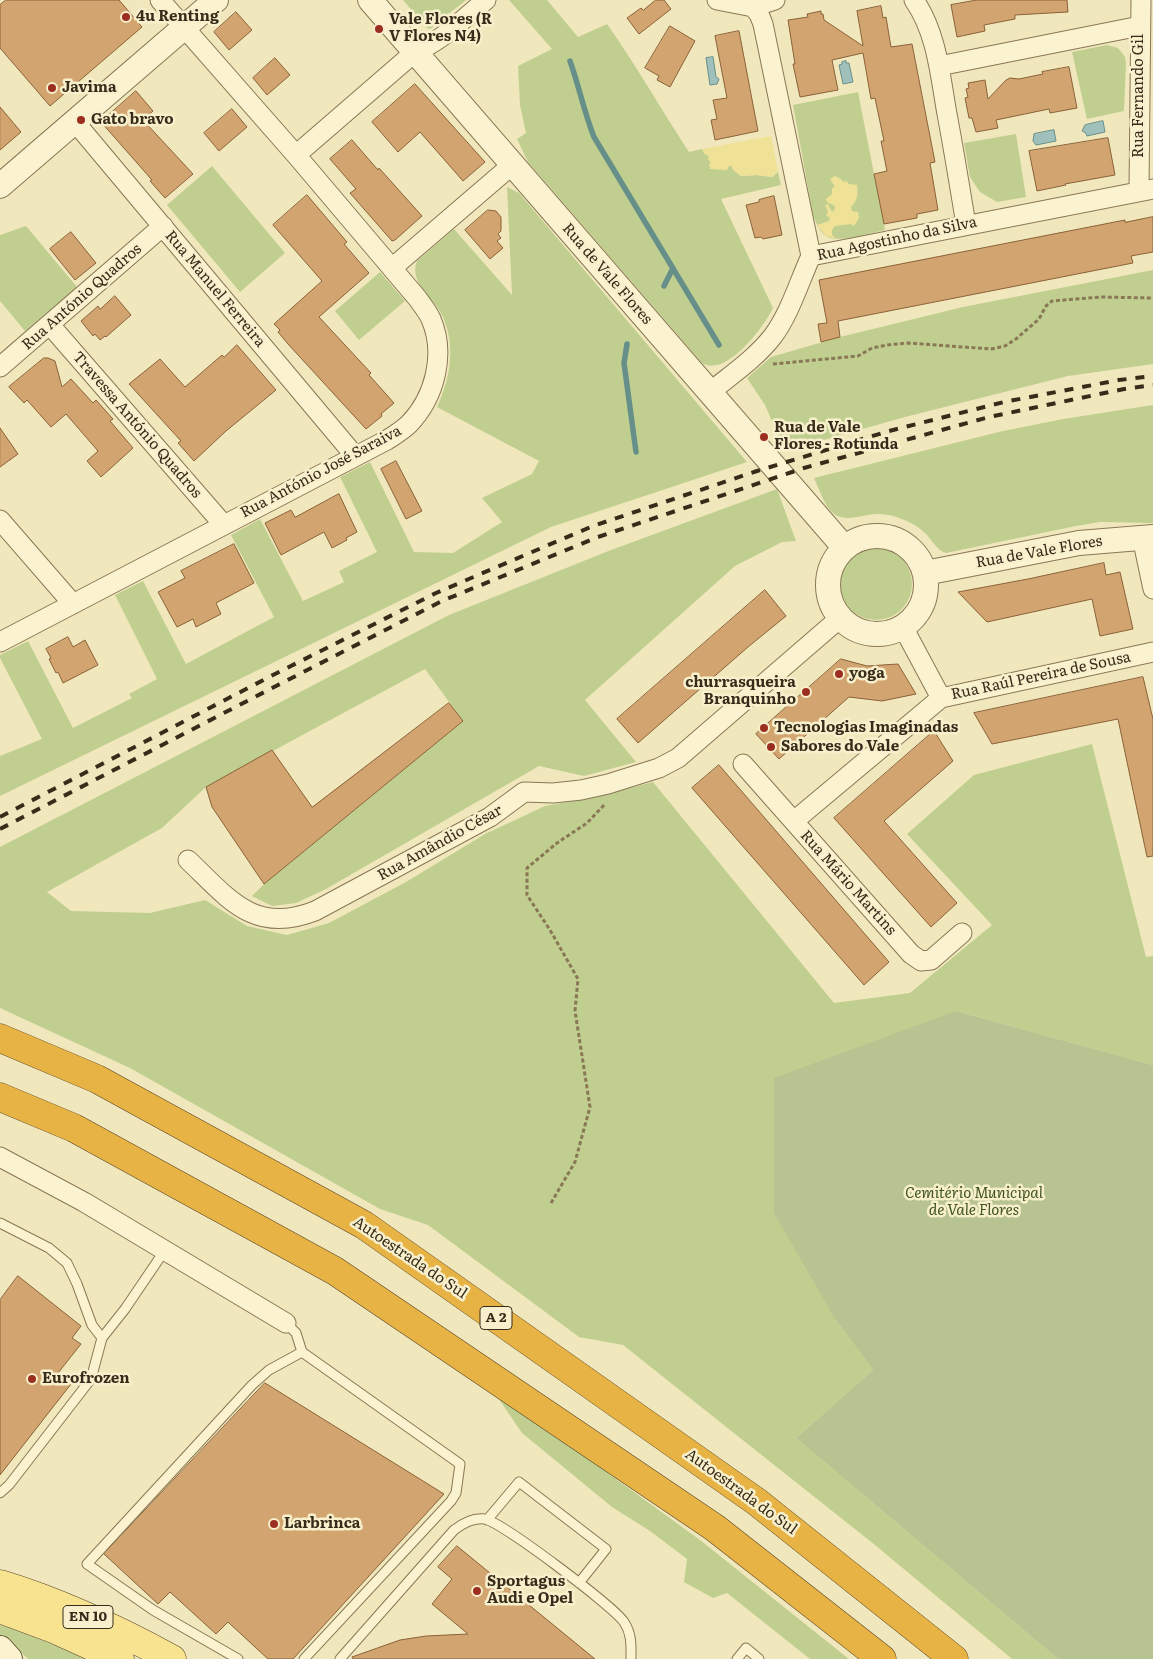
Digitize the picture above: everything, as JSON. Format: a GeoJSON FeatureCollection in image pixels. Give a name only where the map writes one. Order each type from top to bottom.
{"type":"FeatureCollection","features":[{"type":"Feature","properties":{"kind":"highway","name":"Autoestrada do Sul"},"geometry":{"type":"LineString","coordinates":[[0,1038],[98,1079],[364,1225],[757,1502],[954,1659]]}},
{"type":"Feature","properties":{"kind":"highway"},"geometry":{"type":"LineString","coordinates":[[0,1097],[74,1128],[335,1272],[715,1528],[882,1659]]}},
{"type":"Feature","properties":{"kind":"main road","name":"EN 10"},"geometry":{"type":"LineString","coordinates":[[0,1584],[71,1609],[172,1659]]}},
{"type":"Feature","properties":{"kind":"main road","name":"EN 10"},"geometry":{"type":"LineString","coordinates":[[0,1609],[56,1630],[120,1659]]}},
{"type":"Feature","properties":{"kind":"street","name":"Rua António José Saraiva"},"geometry":{"type":"LineString","coordinates":[[0,642],[387,440],[408,425],[426,403],[435,380],[436,339],[430,318],[418,299],[296,155],[160,0]]}},
{"type":"Feature","properties":{"kind":"street"},"geometry":{"type":"LineString","coordinates":[[0,186],[216,0]]}},
{"type":"Feature","properties":{"kind":"street","name":"Rua de Vale Flores"},"geometry":{"type":"LineString","coordinates":[[370,0],[844,547]]}},
{"type":"Feature","properties":{"kind":"street"},"geometry":{"type":"LineString","coordinates":[[296,155],[415,52],[427,47],[440,38],[486,0]]}},
{"type":"Feature","properties":{"kind":"street"},"geometry":{"type":"LineString","coordinates":[[717,0],[753,7],[775,0]]}},
{"type":"Feature","properties":{"kind":"street"},"geometry":{"type":"LineString","coordinates":[[914,0],[924,14],[931,32],[939,66],[966,225]]}},
{"type":"Feature","properties":{"kind":"street","name":"Rua Fernando Gil"},"geometry":{"type":"LineString","coordinates":[[1141,0],[1140,26],[1146,190]]}},
{"type":"Feature","properties":{"kind":"street"},"geometry":{"type":"LineString","coordinates":[[753,7],[759,14],[763,24],[811,256]]}},
{"type":"Feature","properties":{"kind":"street"},"geometry":{"type":"LineString","coordinates":[[939,66],[1140,26]]}},
{"type":"Feature","properties":{"kind":"street","name":"Rua Manuel Ferreira"},"geometry":{"type":"LineString","coordinates":[[74,122],[355,456]]}},
{"type":"Feature","properties":{"kind":"street"},"geometry":{"type":"LineString","coordinates":[[392,268],[512,165]]}},
{"type":"Feature","properties":{"kind":"street","name":"Rua Agostinho da Silva"},"geometry":{"type":"LineString","coordinates":[[710,392],[745,363],[773,335],[782,321],[811,256],[1146,190]]}},
{"type":"Feature","properties":{"kind":"street","name":"Rua António Quadros"},"geometry":{"type":"LineString","coordinates":[[0,367],[163,226]]}},
{"type":"Feature","properties":{"kind":"street","name":"Travessa António Quadros"},"geometry":{"type":"LineString","coordinates":[[50,325],[223,524]]}},
{"type":"Feature","properties":{"kind":"street"},"geometry":{"type":"LineString","coordinates":[[0,520],[72,604]]}},
{"type":"Feature","properties":{"kind":"street"},"geometry":{"type":"LineString","coordinates":[[867,536],[892,537],[903,543],[921,561],[925,573],[926,594],[918,613],[903,627],[881,634],[870,634],[849,626],[840,618],[832,605],[827,590],[828,574],[834,559],[844,547],[855,540],[867,536]]}},
{"type":"Feature","properties":{"kind":"street"},"geometry":{"type":"LineString","coordinates":[[1147,537],[1153,589]]}},
{"type":"Feature","properties":{"kind":"street","name":"Rua de Vale Flores"},"geometry":{"type":"LineString","coordinates":[[925,573],[1079,542],[1147,537]]}},
{"type":"Feature","properties":{"kind":"street","name":"Rua Amândio César"},"geometry":{"type":"LineString","coordinates":[[188,860],[225,896],[251,913],[265,919],[280,920],[300,917],[490,818],[524,792],[553,793],[581,790],[608,784],[659,768],[678,758],[840,618]]}},
{"type":"Feature","properties":{"kind":"street"},"geometry":{"type":"LineString","coordinates":[[903,627],[941,698]]}},
{"type":"Feature","properties":{"kind":"street","name":"Rua Raúl Pereira de Sousa"},"geometry":{"type":"LineString","coordinates":[[794,821],[941,698],[1153,652]]}},
{"type":"Feature","properties":{"kind":"street","name":"Rua Mário Martins"},"geometry":{"type":"LineString","coordinates":[[743,764],[911,954],[921,961],[931,960],[962,933]]}},
{"type":"Feature","properties":{"kind":"street"},"geometry":{"type":"LineString","coordinates":[[0,1157],[84,1202],[286,1323]]}},
{"type":"Feature","properties":{"kind":"lane"},"geometry":{"type":"LineString","coordinates":[[0,1223],[49,1248],[67,1263],[77,1284],[92,1326],[102,1338]]}},
{"type":"Feature","properties":{"kind":"lane"},"geometry":{"type":"LineString","coordinates":[[0,1493],[9,1485],[91,1379],[102,1338],[125,1309],[165,1250]]}},
{"type":"Feature","properties":{"kind":"lane"},"geometry":{"type":"LineString","coordinates":[[286,1323],[296,1333],[302,1352],[460,1464],[456,1493],[451,1501],[304,1659]]}},
{"type":"Feature","properties":{"kind":"lane"},"geometry":{"type":"LineString","coordinates":[[238,1659],[153,1610],[87,1564],[252,1385],[269,1370],[302,1352]]}},
{"type":"Feature","properties":{"kind":"lane"},"geometry":{"type":"LineString","coordinates":[[487,1520],[519,1482],[606,1549],[578,1583]]}},
{"type":"Feature","properties":{"kind":"lane"},"geometry":{"type":"LineString","coordinates":[[340,1659],[454,1530],[463,1523],[476,1519],[487,1520],[512,1534],[617,1614],[630,1633],[632,1659]]}},
{"type":"Feature","properties":{"kind":"lane"},"geometry":{"type":"LineString","coordinates":[[737,1659],[746,1648],[759,1659]]}},
{"type":"Feature","properties":{"kind":"path"},"geometry":{"type":"LineString","coordinates":[[745,363],[777,364],[858,356],[872,348],[887,344],[908,343],[991,349],[1005,346],[1016,339],[1039,319],[1046,306],[1052,301],[1101,297],[1153,298]]}},
{"type":"Feature","properties":{"kind":"path"},"geometry":{"type":"LineString","coordinates":[[550,1204],[575,1162],[590,1107],[575,1011],[578,980],[550,930],[527,895],[527,868],[557,843],[587,823],[606,803],[608,784]]}},
{"type":"Feature","properties":{"kind":"green space"},"geometry":{"type":"Polygon","coordinates":[[[403,0],[466,0],[430,29],[427,28],[403,0]]]}},
{"type":"Feature","properties":{"kind":"green space"},"geometry":{"type":"Polygon","coordinates":[[[509,0],[547,0],[578,37],[607,24],[689,152],[702,149],[705,154],[728,167],[731,165],[741,176],[757,175],[772,177],[778,172],[781,185],[721,199],[773,308],[753,338],[733,357],[712,366],[702,363],[528,162],[517,139],[526,133],[520,105],[518,66],[552,49],[509,0]]]}},
{"type":"Feature","properties":{"kind":"green space"},"geometry":{"type":"Polygon","coordinates":[[[1107,45],[1118,48],[1125,57],[1124,111],[1087,119],[1072,52],[1107,45]]]}},
{"type":"Feature","properties":{"kind":"green space"},"geometry":{"type":"Polygon","coordinates":[[[858,92],[885,230],[854,237],[831,238],[821,232],[813,215],[793,105],[858,92]]]}},
{"type":"Feature","properties":{"kind":"green space"},"geometry":{"type":"Polygon","coordinates":[[[1016,134],[1026,197],[997,202],[980,192],[970,177],[964,143],[1016,134]]]}},
{"type":"Feature","properties":{"kind":"green space"},"geometry":{"type":"Polygon","coordinates":[[[212,166],[285,253],[240,292],[167,205],[212,166]]]}},
{"type":"Feature","properties":{"kind":"green space"},"geometry":{"type":"Polygon","coordinates":[[[507,187],[519,193],[747,462],[551,527],[0,796],[0,756],[42,739],[0,655],[28,641],[73,728],[132,698],[129,694],[157,679],[115,595],[143,581],[186,664],[274,617],[231,535],[260,519],[303,601],[344,582],[339,571],[377,552],[340,477],[370,462],[414,552],[453,553],[502,522],[482,498],[532,474],[539,461],[437,407],[442,396],[450,363],[449,340],[443,317],[419,284],[415,269],[417,261],[454,229],[512,295],[507,187]]]}},
{"type":"Feature","properties":{"kind":"green space"},"geometry":{"type":"Polygon","coordinates":[[[26,226],[77,287],[25,331],[0,301],[0,235],[26,226]]]}},
{"type":"Feature","properties":{"kind":"green space"},"geometry":{"type":"Polygon","coordinates":[[[1153,270],[1153,364],[1068,376],[905,417],[785,451],[765,405],[747,378],[771,357],[840,337],[963,307],[1153,270]]]}},
{"type":"Feature","properties":{"kind":"green space"},"geometry":{"type":"Polygon","coordinates":[[[380,272],[405,301],[359,340],[335,311],[380,272]]]}},
{"type":"Feature","properties":{"kind":"green space"},"geometry":{"type":"Polygon","coordinates":[[[1153,405],[1153,523],[1100,522],[946,553],[938,548],[919,528],[898,517],[872,514],[852,518],[840,517],[830,510],[825,503],[814,478],[1003,431],[1063,419],[1153,405]]]}},
{"type":"Feature","properties":{"kind":"green space"},"geometry":{"type":"Polygon","coordinates":[[[777,489],[796,541],[782,542],[735,566],[585,700],[636,762],[584,776],[539,766],[326,889],[296,903],[272,906],[252,896],[264,884],[463,721],[425,669],[206,787],[162,828],[47,892],[71,911],[150,913],[205,900],[247,926],[287,935],[329,923],[406,882],[485,834],[545,806],[595,797],[653,782],[834,1003],[910,993],[992,925],[907,834],[974,775],[1092,744],[1146,957],[1153,956],[1153,1065],[956,1011],[835,1319],[873,1370],[796,1438],[1058,1659],[1012,1659],[875,1545],[623,1345],[579,1337],[428,1225],[380,1209],[130,1068],[0,1008],[0,847],[449,615],[611,550],[777,489]]]}},
{"type":"Feature","properties":{"kind":"green space"},"geometry":{"type":"Polygon","coordinates":[[[876,548],[896,554],[906,564],[912,584],[906,604],[896,614],[876,620],[856,614],[846,604],[840,584],[846,564],[856,554],[876,548]]]}},
{"type":"Feature","properties":{"kind":"green space","name":"Cemitério Municipal de Vale Flores"},"geometry":{"type":"Polygon","coordinates":[[[956,1011],[1153,1065],[1153,1659],[1058,1659],[796,1438],[873,1370],[835,1319],[774,1213],[774,1078],[956,1011]]]}},
{"type":"Feature","properties":{"kind":"green space"},"geometry":{"type":"Polygon","coordinates":[[[492,1389],[700,1540],[849,1659],[810,1659],[727,1593],[713,1598],[684,1582],[687,1559],[650,1531],[612,1507],[522,1433],[492,1389]]]}},
{"type":"Feature","properties":{"kind":"green space"},"geometry":{"type":"Polygon","coordinates":[[[0,1625],[90,1659],[28,1659],[15,1646],[0,1640],[0,1625]]]}},
{"type":"Feature","properties":{"kind":"sand"},"geometry":{"type":"Polygon","coordinates":[[[771,136],[778,172],[772,177],[757,175],[741,176],[733,170],[731,165],[727,170],[710,169],[709,156],[702,149],[771,136]]]}},
{"type":"Feature","properties":{"kind":"sand"},"geometry":{"type":"Polygon","coordinates":[[[835,176],[843,182],[846,181],[849,184],[857,185],[857,197],[851,207],[852,211],[858,212],[859,218],[854,226],[851,224],[835,226],[832,230],[832,235],[837,239],[826,236],[817,225],[829,221],[830,218],[826,215],[828,212],[825,205],[828,204],[832,212],[835,209],[835,206],[827,202],[826,199],[832,194],[832,188],[835,187],[830,179],[835,176]]]}},
{"type":"Feature","properties":{"kind":"water"},"geometry":{"type":"Polygon","coordinates":[[[713,57],[716,77],[719,79],[717,84],[710,85],[706,58],[713,57]]]}},
{"type":"Feature","properties":{"kind":"water"},"geometry":{"type":"Polygon","coordinates":[[[846,61],[846,63],[849,63],[853,82],[843,84],[839,65],[846,61]]]}},
{"type":"Feature","properties":{"kind":"water"},"geometry":{"type":"Polygon","coordinates":[[[1103,121],[1105,132],[1087,136],[1082,131],[1085,125],[1103,121]]]}},
{"type":"Feature","properties":{"kind":"water"},"geometry":{"type":"Polygon","coordinates":[[[1054,130],[1056,141],[1036,145],[1033,141],[1034,134],[1054,130]]]}},
{"type":"Feature","properties":{"kind":"building"},"geometry":{"type":"Polygon","coordinates":[[[6,0],[119,0],[142,27],[50,106],[0,48],[0,5],[6,0]]]}},
{"type":"Feature","properties":{"kind":"building"},"geometry":{"type":"Polygon","coordinates":[[[656,0],[664,0],[671,9],[639,34],[627,18],[641,8],[643,10],[656,0]]]}},
{"type":"Feature","properties":{"kind":"building"},"geometry":{"type":"Polygon","coordinates":[[[977,0],[1067,0],[1068,12],[1015,15],[1015,19],[984,25],[985,31],[957,37],[951,5],[977,0]]]}},
{"type":"Feature","properties":{"kind":"building"},"geometry":{"type":"Polygon","coordinates":[[[881,6],[883,18],[886,17],[891,47],[912,44],[935,162],[930,163],[938,210],[917,214],[917,218],[884,224],[874,174],[887,171],[881,141],[884,141],[875,98],[871,99],[863,53],[832,60],[838,90],[800,97],[793,64],[795,64],[788,20],[808,17],[807,14],[821,11],[824,20],[863,46],[857,11],[881,6]]]}},
{"type":"Feature","properties":{"kind":"building"},"geometry":{"type":"Polygon","coordinates":[[[236,12],[252,30],[229,50],[214,32],[236,12]]]}},
{"type":"Feature","properties":{"kind":"building"},"geometry":{"type":"Polygon","coordinates":[[[670,26],[695,41],[670,87],[657,80],[659,76],[645,68],[670,26]]]}},
{"type":"Feature","properties":{"kind":"building"},"geometry":{"type":"Polygon","coordinates":[[[739,31],[758,131],[715,140],[711,120],[717,119],[713,100],[727,98],[715,36],[739,31]]]}},
{"type":"Feature","properties":{"kind":"building"},"geometry":{"type":"Polygon","coordinates":[[[275,58],[290,75],[267,95],[253,78],[275,58]]]}},
{"type":"Feature","properties":{"kind":"building"},"geometry":{"type":"Polygon","coordinates":[[[1069,67],[1077,108],[1050,113],[1049,109],[996,120],[998,128],[976,132],[972,118],[969,118],[965,98],[968,97],[966,89],[969,88],[968,83],[985,80],[988,99],[1010,78],[1019,79],[1069,67]]]}},
{"type":"Feature","properties":{"kind":"building"},"geometry":{"type":"Polygon","coordinates":[[[415,84],[485,162],[463,181],[420,132],[398,152],[372,122],[415,84]]]}},
{"type":"Feature","properties":{"kind":"building"},"geometry":{"type":"Polygon","coordinates":[[[136,91],[153,111],[143,120],[193,174],[165,198],[150,181],[152,180],[101,122],[136,91]]]}},
{"type":"Feature","properties":{"kind":"building"},"geometry":{"type":"Polygon","coordinates":[[[0,107],[21,132],[0,150],[0,107]]]}},
{"type":"Feature","properties":{"kind":"building"},"geometry":{"type":"Polygon","coordinates":[[[232,109],[247,127],[219,151],[204,133],[232,109]]]}},
{"type":"Feature","properties":{"kind":"building"},"geometry":{"type":"Polygon","coordinates":[[[1108,138],[1115,175],[1037,191],[1029,151],[1108,138]]]}},
{"type":"Feature","properties":{"kind":"building"},"geometry":{"type":"Polygon","coordinates":[[[352,140],[422,216],[395,240],[392,241],[350,193],[356,189],[330,159],[352,140]]]}},
{"type":"Feature","properties":{"kind":"building"},"geometry":{"type":"Polygon","coordinates":[[[307,195],[347,242],[344,244],[369,273],[319,317],[371,373],[369,375],[394,403],[366,429],[288,344],[274,324],[322,281],[273,225],[307,195]]]}},
{"type":"Feature","properties":{"kind":"building"},"geometry":{"type":"Polygon","coordinates":[[[774,196],[782,235],[763,239],[761,237],[755,238],[746,205],[774,196]]]}},
{"type":"Feature","properties":{"kind":"building"},"geometry":{"type":"Polygon","coordinates":[[[488,210],[496,211],[501,217],[501,231],[498,234],[501,238],[497,241],[503,248],[490,259],[465,230],[488,210]]]}},
{"type":"Feature","properties":{"kind":"building"},"geometry":{"type":"Polygon","coordinates":[[[1153,217],[1153,252],[1131,256],[1133,263],[838,321],[840,337],[821,342],[818,324],[827,323],[819,280],[1125,220],[1125,222],[1153,217]]]}},
{"type":"Feature","properties":{"kind":"building"},"geometry":{"type":"Polygon","coordinates":[[[71,232],[96,263],[75,280],[50,249],[71,232]]]}},
{"type":"Feature","properties":{"kind":"building"},"geometry":{"type":"Polygon","coordinates":[[[115,296],[131,315],[100,340],[95,334],[93,336],[81,321],[98,306],[100,309],[115,296]]]}},
{"type":"Feature","properties":{"kind":"building"},"geometry":{"type":"Polygon","coordinates":[[[237,345],[276,390],[226,431],[194,461],[178,443],[181,441],[129,384],[160,359],[185,387],[222,355],[224,357],[237,345]]]}},
{"type":"Feature","properties":{"kind":"building"},"geometry":{"type":"Polygon","coordinates":[[[44,358],[55,361],[62,387],[71,379],[93,403],[96,400],[113,419],[110,421],[133,448],[101,477],[87,461],[98,451],[66,414],[51,427],[27,400],[24,403],[9,387],[44,358]]]}},
{"type":"Feature","properties":{"kind":"building"},"geometry":{"type":"Polygon","coordinates":[[[0,428],[18,454],[0,467],[0,428]]]}},
{"type":"Feature","properties":{"kind":"building"},"geometry":{"type":"Polygon","coordinates":[[[396,461],[422,511],[406,519],[381,469],[396,461]]]}},
{"type":"Feature","properties":{"kind":"building"},"geometry":{"type":"Polygon","coordinates":[[[339,494],[357,532],[332,548],[324,532],[281,555],[265,523],[291,510],[295,517],[339,494]]]}},
{"type":"Feature","properties":{"kind":"building"},"geometry":{"type":"Polygon","coordinates":[[[234,544],[254,583],[216,603],[221,614],[196,627],[193,619],[177,627],[158,592],[185,578],[181,571],[234,544]]]}},
{"type":"Feature","properties":{"kind":"building"},"geometry":{"type":"Polygon","coordinates":[[[1104,563],[1106,575],[1120,572],[1133,629],[1100,636],[1092,599],[987,622],[958,592],[1028,579],[1104,563]]]}},
{"type":"Feature","properties":{"kind":"building"},"geometry":{"type":"Polygon","coordinates":[[[765,590],[786,616],[638,743],[617,719],[765,590]]]}},
{"type":"Feature","properties":{"kind":"building"},"geometry":{"type":"Polygon","coordinates":[[[68,637],[73,647],[85,640],[98,665],[63,683],[49,659],[51,658],[46,649],[68,637]]]}},
{"type":"Feature","properties":{"kind":"building"},"geometry":{"type":"Polygon","coordinates":[[[841,659],[867,666],[898,664],[916,694],[882,701],[849,697],[779,759],[756,734],[841,659]]]}},
{"type":"Feature","properties":{"kind":"building"},"geometry":{"type":"Polygon","coordinates":[[[1143,677],[1153,719],[1153,856],[1147,857],[1118,719],[992,744],[974,713],[1143,677]]]}},
{"type":"Feature","properties":{"kind":"building"},"geometry":{"type":"Polygon","coordinates":[[[449,703],[463,721],[264,884],[212,807],[206,787],[272,750],[312,807],[449,703]]]}},
{"type":"Feature","properties":{"kind":"building"},"geometry":{"type":"Polygon","coordinates":[[[934,731],[953,761],[884,821],[957,903],[931,927],[834,818],[934,731]]]}},
{"type":"Feature","properties":{"kind":"building"},"geometry":{"type":"Polygon","coordinates":[[[719,765],[889,962],[864,985],[692,788],[719,765]]]}},
{"type":"Feature","properties":{"kind":"building","name":"Eurofrozen"},"geometry":{"type":"Polygon","coordinates":[[[18,1276],[81,1326],[72,1338],[81,1344],[58,1373],[71,1384],[0,1475],[0,1300],[18,1276]]]}},
{"type":"Feature","properties":{"kind":"building","name":"Larbrinca"},"geometry":{"type":"Polygon","coordinates":[[[265,1383],[444,1494],[293,1659],[268,1659],[228,1622],[216,1634],[170,1592],[158,1604],[104,1554],[265,1383]]]}},
{"type":"Feature","properties":{"kind":"building","name":"Sportagus Audi e Opel"},"geometry":{"type":"Polygon","coordinates":[[[457,1546],[595,1659],[353,1659],[352,1657],[400,1640],[426,1636],[468,1634],[432,1604],[452,1579],[438,1567],[457,1546]]]}},
{"type":"Feature","properties":{"kind":"waterway"},"geometry":{"type":"LineString","coordinates":[[570,61],[594,137],[719,345]]}},
{"type":"Feature","properties":{"kind":"waterway"},"geometry":{"type":"LineString","coordinates":[[664,286],[673,268]]}},
{"type":"Feature","properties":{"kind":"waterway"},"geometry":{"type":"LineString","coordinates":[[627,344],[624,363],[636,452]]}},
{"type":"Feature","properties":{"kind":"railway"},"geometry":{"type":"LineString","coordinates":[[0,817],[275,674],[436,593],[593,526],[757,471],[889,431],[1004,402],[1119,380],[1153,376]]}},
{"type":"Feature","properties":{"kind":"railway"},"geometry":{"type":"LineString","coordinates":[[0,829],[442,601],[598,537],[804,468],[989,417],[1124,389],[1153,385]]}},
{"type":"Feature","properties":{"kind":"place","name":"4u Renting"},"geometry":{"type":"Point","coordinates":[126,17]}},
{"type":"Feature","properties":{"kind":"place","name":"Vale Flores (R V Flores N4)"},"geometry":{"type":"Point","coordinates":[379,29]}},
{"type":"Feature","properties":{"kind":"place","name":"Javima"},"geometry":{"type":"Point","coordinates":[52,88]}},
{"type":"Feature","properties":{"kind":"place","name":"Gato bravo"},"geometry":{"type":"Point","coordinates":[81,120]}},
{"type":"Feature","properties":{"kind":"place","name":"Rua de Vale Flores - Rotunda"},"geometry":{"type":"Point","coordinates":[764,437]}},
{"type":"Feature","properties":{"kind":"place","name":"yoga"},"geometry":{"type":"Point","coordinates":[839,674]}},
{"type":"Feature","properties":{"kind":"place","name":"churrasqueira Branquinho"},"geometry":{"type":"Point","coordinates":[806,692]}},
{"type":"Feature","properties":{"kind":"place","name":"Tecnologias Imaginadas"},"geometry":{"type":"Point","coordinates":[764,728]}},
{"type":"Feature","properties":{"kind":"place","name":"Sabores do Vale"},"geometry":{"type":"Point","coordinates":[771,747]}},
{"type":"Feature","properties":{"kind":"place","name":"Eurofrozen"},"geometry":{"type":"Point","coordinates":[32,1379]}},
{"type":"Feature","properties":{"kind":"place","name":"Larbrinca"},"geometry":{"type":"Point","coordinates":[274,1524]}},
{"type":"Feature","properties":{"kind":"place","name":"Sportagus Audi e Opel"},"geometry":{"type":"Point","coordinates":[477,1591]}}]}
